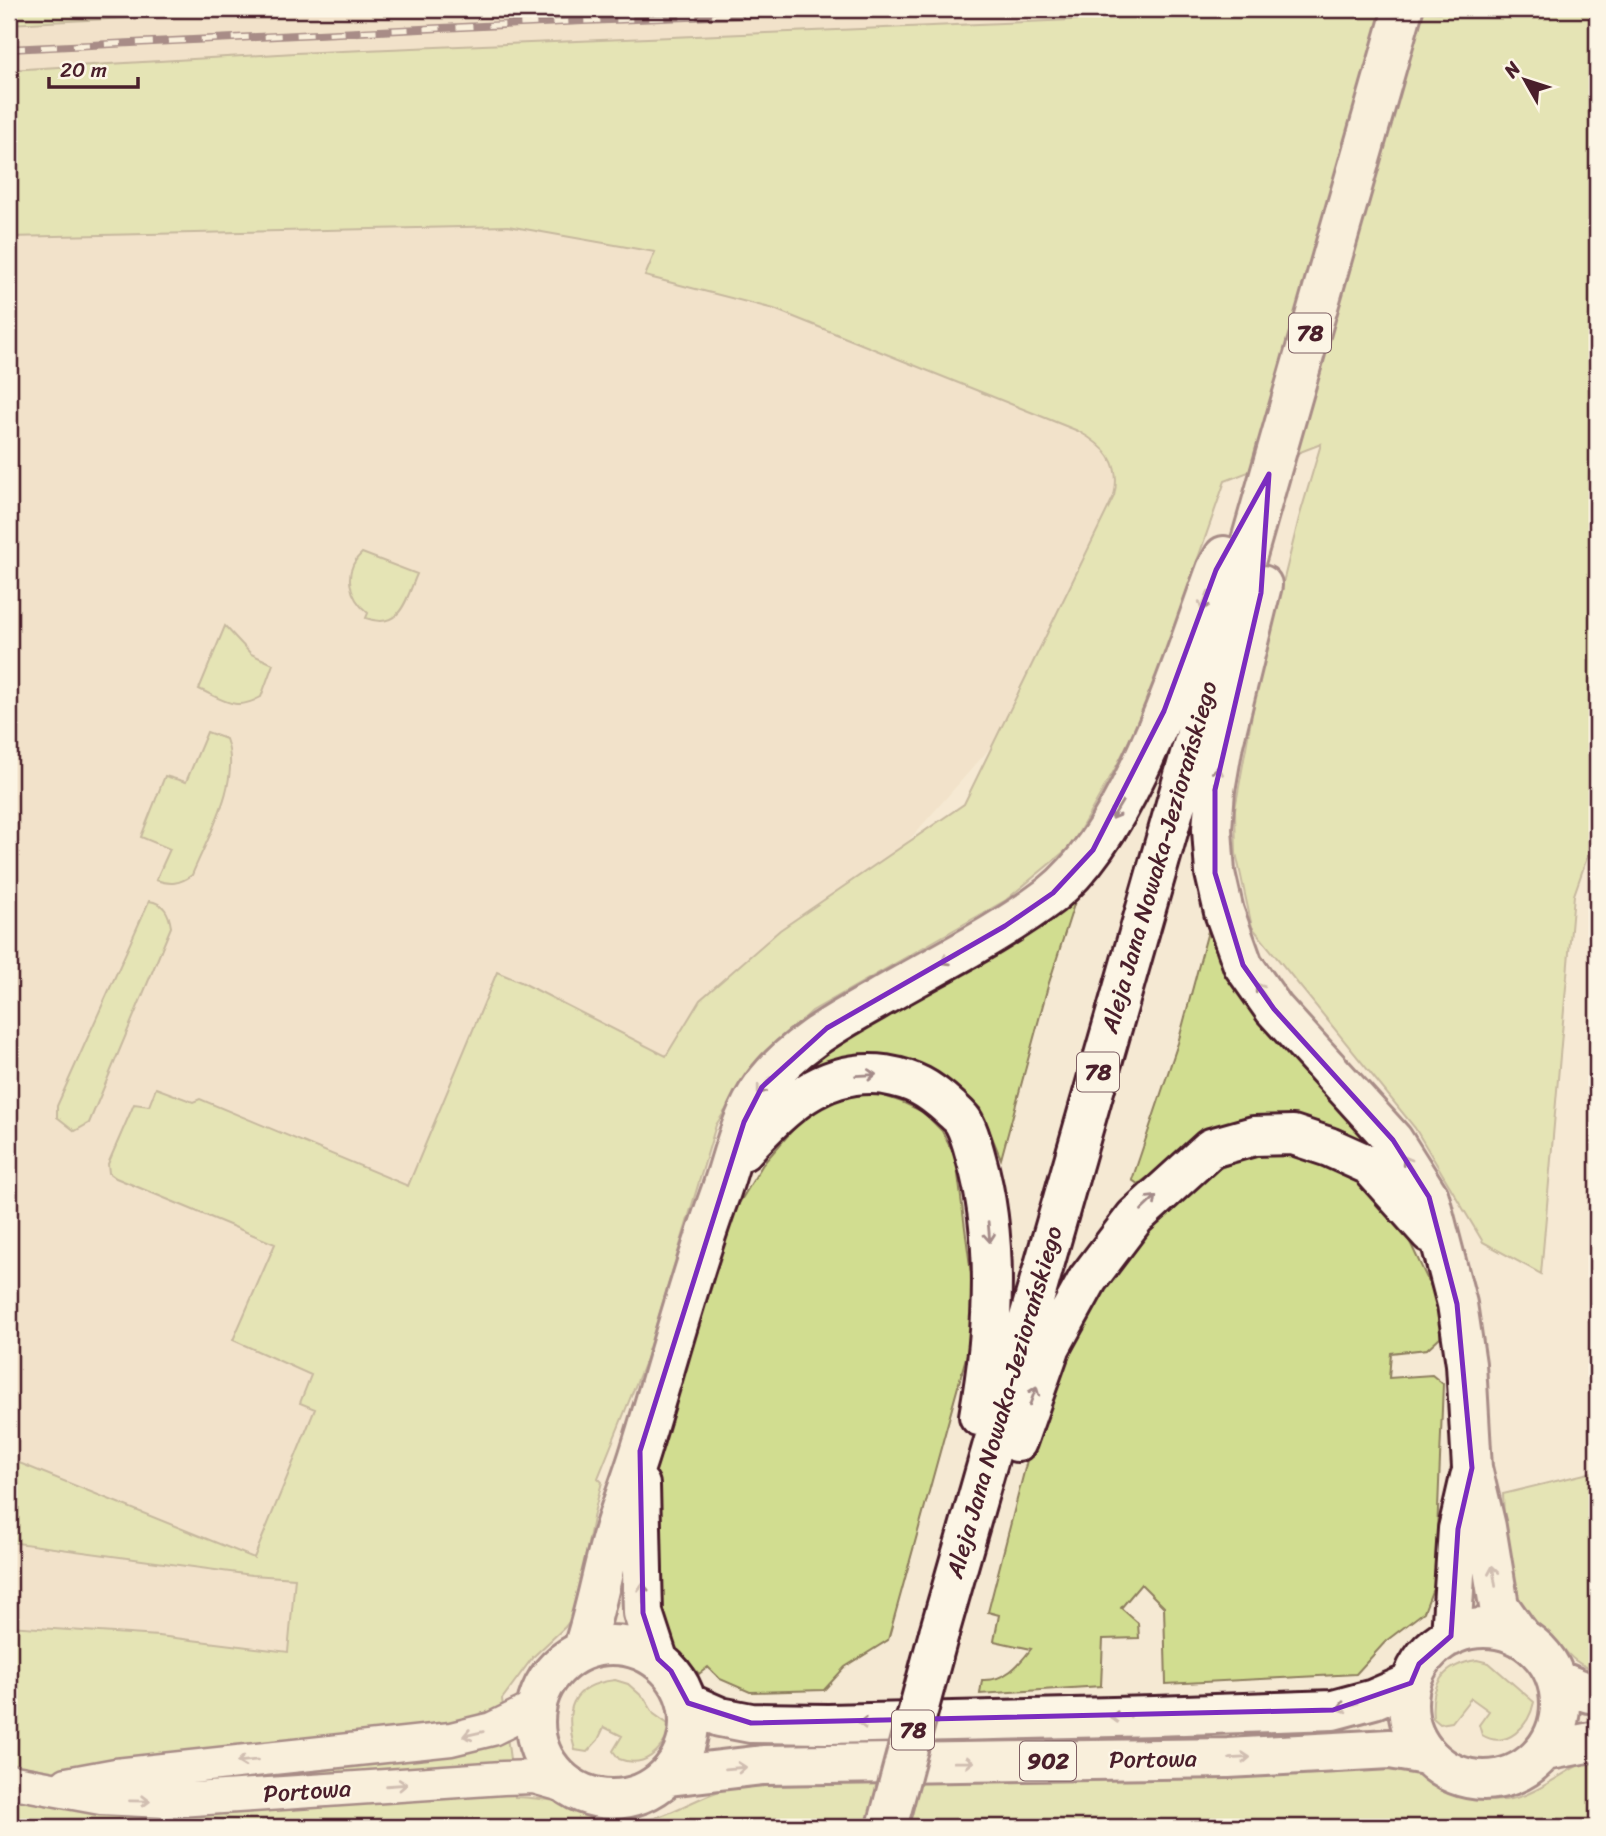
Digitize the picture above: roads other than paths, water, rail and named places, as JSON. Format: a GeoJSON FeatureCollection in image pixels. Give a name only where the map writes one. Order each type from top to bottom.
{"type":"FeatureCollection","features":[{"type":"Feature","properties":{"kind":"main road","name":"Aleja Jana Nowaka-Jeziorańskiego"},"geometry":{"type":"LineString","coordinates":[[887,1827],[949,1594],[1403,9]]}},
{"type":"Feature","properties":{"kind":"main road"},"geometry":{"type":"LineString","coordinates":[[582,1651],[594,1616],[613,1534],[698,1255],[744,1122],[762,1087],[791,1056],[827,1028],[1015,920],[1054,893],[1093,850],[1123,800],[1164,711],[1216,570],[1269,474]]}},
{"type":"Feature","properties":{"kind":"main road"},"geometry":{"type":"LineString","coordinates":[[1269,474],[1261,593],[1223,744],[1215,790],[1212,829],[1215,873],[1244,965],[1274,1009],[1393,1140],[1429,1196],[1457,1304],[1465,1364],[1472,1468],[1486,1527],[1499,1606],[1521,1637]]}},
{"type":"Feature","properties":{"kind":"main road"},"geometry":{"type":"LineString","coordinates":[[732,1163],[770,1120],[798,1098],[824,1083],[846,1076],[873,1074],[905,1078],[930,1090],[964,1121],[986,1192],[992,1261],[990,1327],[983,1394],[949,1594]]}},
{"type":"Feature","properties":{"kind":"main road"},"geometry":{"type":"LineString","coordinates":[[949,1594],[1012,1455],[1051,1346],[1088,1279],[1135,1217],[1211,1148],[1254,1136],[1293,1135],[1329,1147],[1369,1166],[1445,1250]]}},
{"type":"Feature","properties":{"kind":"main road"},"geometry":{"type":"LineString","coordinates":[[640,1451],[643,1613],[658,1659]]}},
{"type":"Feature","properties":{"kind":"main road"},"geometry":{"type":"LineString","coordinates":[[1451,1636],[1458,1530],[1472,1468]]}},
{"type":"Feature","properties":{"kind":"main road","name":"902"},"geometry":{"type":"LineString","coordinates":[[1474,1629],[1498,1629],[1521,1637],[1536,1648],[1549,1663],[1557,1680],[1561,1705],[1557,1730],[1545,1751],[1531,1765],[1514,1775],[1485,1781],[1457,1776],[1440,1767],[1426,1755],[1409,1721],[1411,1683],[1419,1664],[1433,1647],[1451,1636],[1474,1629]]}},
{"type":"Feature","properties":{"kind":"main road","name":"902"},"geometry":{"type":"LineString","coordinates":[[608,1644],[634,1647],[658,1659],[671,1671],[688,1703],[690,1729],[684,1755],[669,1776],[649,1791],[625,1799],[601,1800],[566,1786],[546,1764],[535,1737],[535,1708],[544,1684],[560,1664],[582,1651],[608,1644]]}},
{"type":"Feature","properties":{"kind":"main road"},"geometry":{"type":"LineString","coordinates":[[1557,1680],[1589,1693],[1597,1693]]}},
{"type":"Feature","properties":{"kind":"main road","name":"Portowa"},"geometry":{"type":"LineString","coordinates":[[688,1703],[720,1717],[751,1723],[1155,1716],[1333,1710],[1374,1699],[1411,1683]]}},
{"type":"Feature","properties":{"kind":"main road","name":"902"},"geometry":{"type":"LineString","coordinates":[[1545,1751],[1597,1741]]}},
{"type":"Feature","properties":{"kind":"main road","name":"Portowa"},"geometry":{"type":"LineString","coordinates":[[669,1776],[763,1765],[1228,1758],[1390,1749],[1426,1755]]}},
{"type":"Feature","properties":{"kind":"street","name":"Portowa"},"geometry":{"type":"LineString","coordinates":[[48,1787],[116,1775],[451,1739],[492,1729],[535,1708]]}},
{"type":"Feature","properties":{"kind":"street","name":"Portowa"},"geometry":{"type":"LineString","coordinates":[[9,1781],[110,1799],[163,1801],[503,1778],[534,1777],[566,1786]]}},
{"type":"Feature","properties":{"kind":"railway"},"geometry":{"type":"LineString","coordinates":[[9,49],[583,21],[898,9]]}}]}
